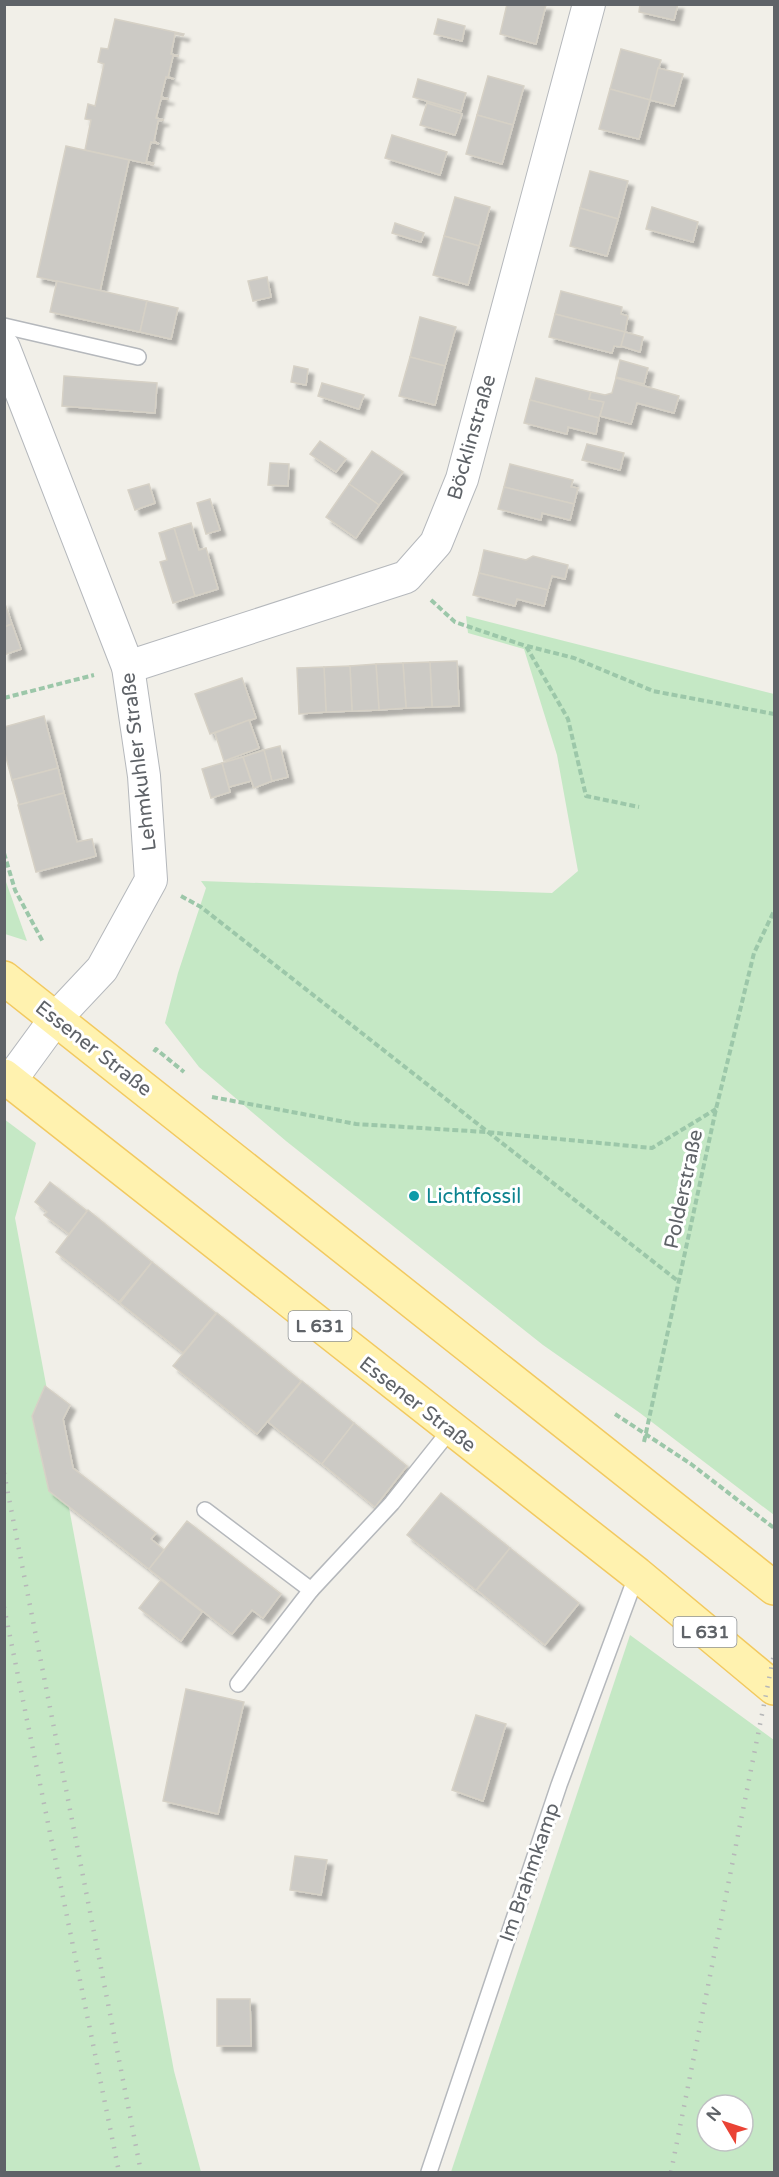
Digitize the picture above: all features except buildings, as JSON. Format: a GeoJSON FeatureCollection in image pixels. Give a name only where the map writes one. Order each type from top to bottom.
{"type":"FeatureCollection","features":[{"type":"Feature","properties":{"kind":"main road","name":"Essener Straße"},"geometry":{"type":"LineString","coordinates":[[4,978],[774,1588]]}},
{"type":"Feature","properties":{"kind":"main road","name":"Essener Straße"},"geometry":{"type":"LineString","coordinates":[[7,1079],[637,1574],[774,1688]]}},
{"type":"Feature","properties":{"kind":"street","name":"Böcklinstraße"},"geometry":{"type":"LineString","coordinates":[[406,577],[436,543],[462,479],[589,4]]}},
{"type":"Feature","properties":{"kind":"street","name":"Lehmkuhler Straße"},"geometry":{"type":"LineString","coordinates":[[4,348],[128,667],[144,776],[151,880]]}},
{"type":"Feature","properties":{"kind":"street"},"geometry":{"type":"LineString","coordinates":[[128,667],[406,577]]}},
{"type":"Feature","properties":{"kind":"street"},"geometry":{"type":"LineString","coordinates":[[7,1079],[56,1018],[102,969],[151,880]]}},
{"type":"Feature","properties":{"kind":"lane"},"geometry":{"type":"LineString","coordinates":[[4,326],[138,357]]}},
{"type":"Feature","properties":{"kind":"lane"},"geometry":{"type":"LineString","coordinates":[[238,1684],[311,1590],[392,1503],[451,1430]]}},
{"type":"Feature","properties":{"kind":"lane"},"geometry":{"type":"LineString","coordinates":[[205,1510],[311,1590]]}},
{"type":"Feature","properties":{"kind":"lane","name":"Im Brahmkamp"},"geometry":{"type":"LineString","coordinates":[[429,2172],[559,1785],[637,1574]]}},
{"type":"Feature","properties":{"kind":"path"},"geometry":{"type":"LineString","coordinates":[[406,577],[455,622],[526,646],[574,658],[653,691],[774,714]]}},
{"type":"Feature","properties":{"kind":"path"},"geometry":{"type":"LineString","coordinates":[[526,646],[568,719],[586,796],[639,807]]}},
{"type":"Feature","properties":{"kind":"path"},"geometry":{"type":"LineString","coordinates":[[4,698],[128,667]]}},
{"type":"Feature","properties":{"kind":"path"},"geometry":{"type":"LineString","coordinates":[[4,853],[15,890],[43,942]]}},
{"type":"Feature","properties":{"kind":"path"},"geometry":{"type":"LineString","coordinates":[[151,880],[201,907],[678,1281]]}},
{"type":"Feature","properties":{"kind":"path","name":"Polderstraße"},"geometry":{"type":"LineString","coordinates":[[636,1478],[716,1109],[754,953],[774,911]]}},
{"type":"Feature","properties":{"kind":"path"},"geometry":{"type":"LineString","coordinates":[[132,1078],[156,1049],[188,1076]]}},
{"type":"Feature","properties":{"kind":"path"},"geometry":{"type":"LineString","coordinates":[[204,1090],[212,1096],[356,1124],[486,1132],[652,1148],[716,1109]]}},
{"type":"Feature","properties":{"kind":"path"},"geometry":{"type":"LineString","coordinates":[[609,1411],[691,1464],[774,1528]]}},
{"type":"Feature","properties":{"kind":"green space"},"geometry":{"type":"Polygon","coordinates":[[[466,616],[774,694],[774,1515],[640,1413],[543,1345],[286,1141],[199,1067],[165,1023],[178,973],[206,888],[201,881],[552,893],[578,871],[557,755],[524,649],[468,633],[466,616]]]}},
{"type":"Feature","properties":{"kind":"green space"},"geometry":{"type":"Polygon","coordinates":[[[5,879],[27,941],[5,934],[5,879]]]}},
{"type":"Feature","properties":{"kind":"green space"},"geometry":{"type":"Polygon","coordinates":[[[4,1119],[36,1143],[15,1218],[174,2071],[201,2172],[5,2172],[4,1119]]]}},
{"type":"Feature","properties":{"kind":"green space"},"geometry":{"type":"Polygon","coordinates":[[[630,1635],[774,1740],[774,2172],[451,2172],[630,1635]]]}},
{"type":"Feature","properties":{"kind":"railway"},"geometry":{"type":"LineString","coordinates":[[4,1473],[141,2172]]}},
{"type":"Feature","properties":{"kind":"railway"},"geometry":{"type":"LineString","coordinates":[[4,1607],[119,2172]]}},
{"type":"Feature","properties":{"kind":"railway"},"geometry":{"type":"LineString","coordinates":[[671,2172],[774,1654]]}},
{"type":"Feature","properties":{"kind":"place","name":"Lichtfossil"},"geometry":{"type":"Point","coordinates":[414,1196]}}]}
